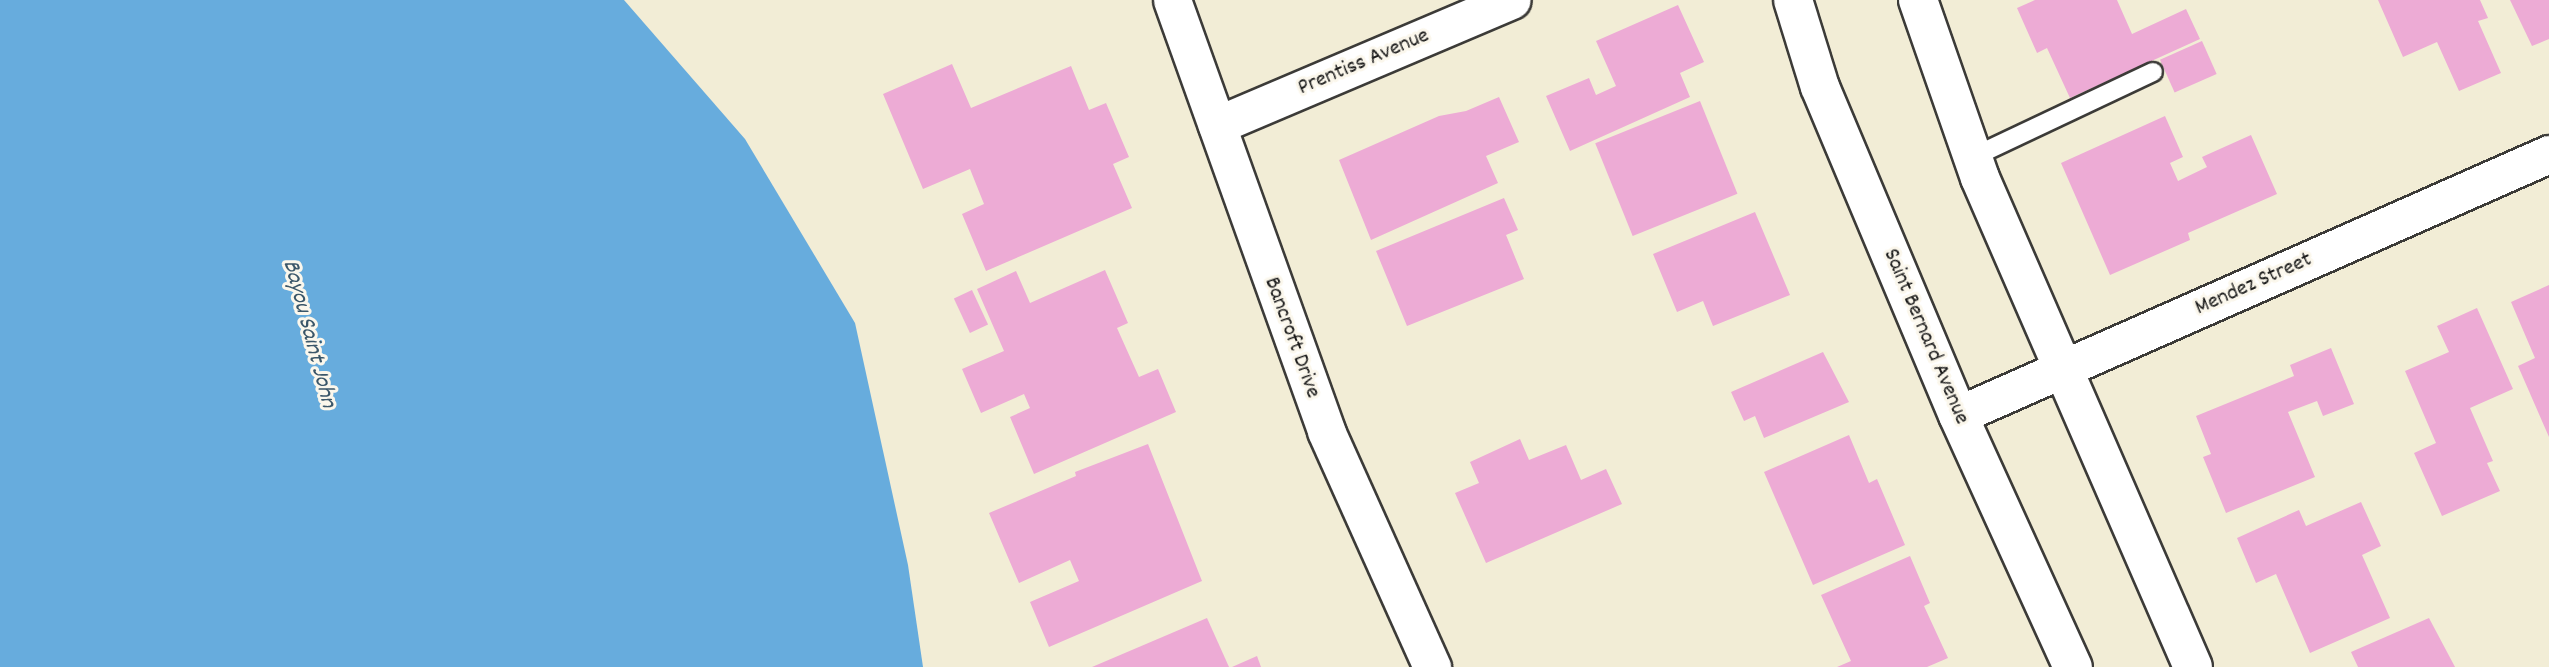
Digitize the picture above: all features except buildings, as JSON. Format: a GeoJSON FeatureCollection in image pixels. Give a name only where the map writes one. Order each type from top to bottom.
{"type":"FeatureCollection","features":[{"type":"Feature","properties":{"kind":"main road","name":"Saint Bernard Avenue"},"geometry":{"type":"LineString","coordinates":[[1793,0],[1820,87],[1958,415],[2073,667]]}},
{"type":"Feature","properties":{"kind":"main road"},"geometry":{"type":"LineString","coordinates":[[1918,0],[1973,157],[2061,371],[2193,667]]}},
{"type":"Feature","properties":{"kind":"street","name":"Prentiss Avenue"},"geometry":{"type":"LineString","coordinates":[[1217,125],[1512,0]]}},
{"type":"Feature","properties":{"kind":"street","name":"Bancroft Drive"},"geometry":{"type":"LineString","coordinates":[[1179,2],[1217,125],[1326,431],[1432,667]]}},
{"type":"Feature","properties":{"kind":"street","name":"Mendez Street"},"geometry":{"type":"LineString","coordinates":[[1958,415],[2549,154]]}},
{"type":"Feature","properties":{"kind":"lane"},"geometry":{"type":"LineString","coordinates":[[1973,157],[2153,72]]}},
{"type":"Feature","properties":{"kind":"water","name":"Bayou Saint John"},"geometry":{"type":"Polygon","coordinates":[[[0,0],[624,0],[745,139],[855,323],[908,565],[923,667],[0,667],[0,0]]]}}]}
